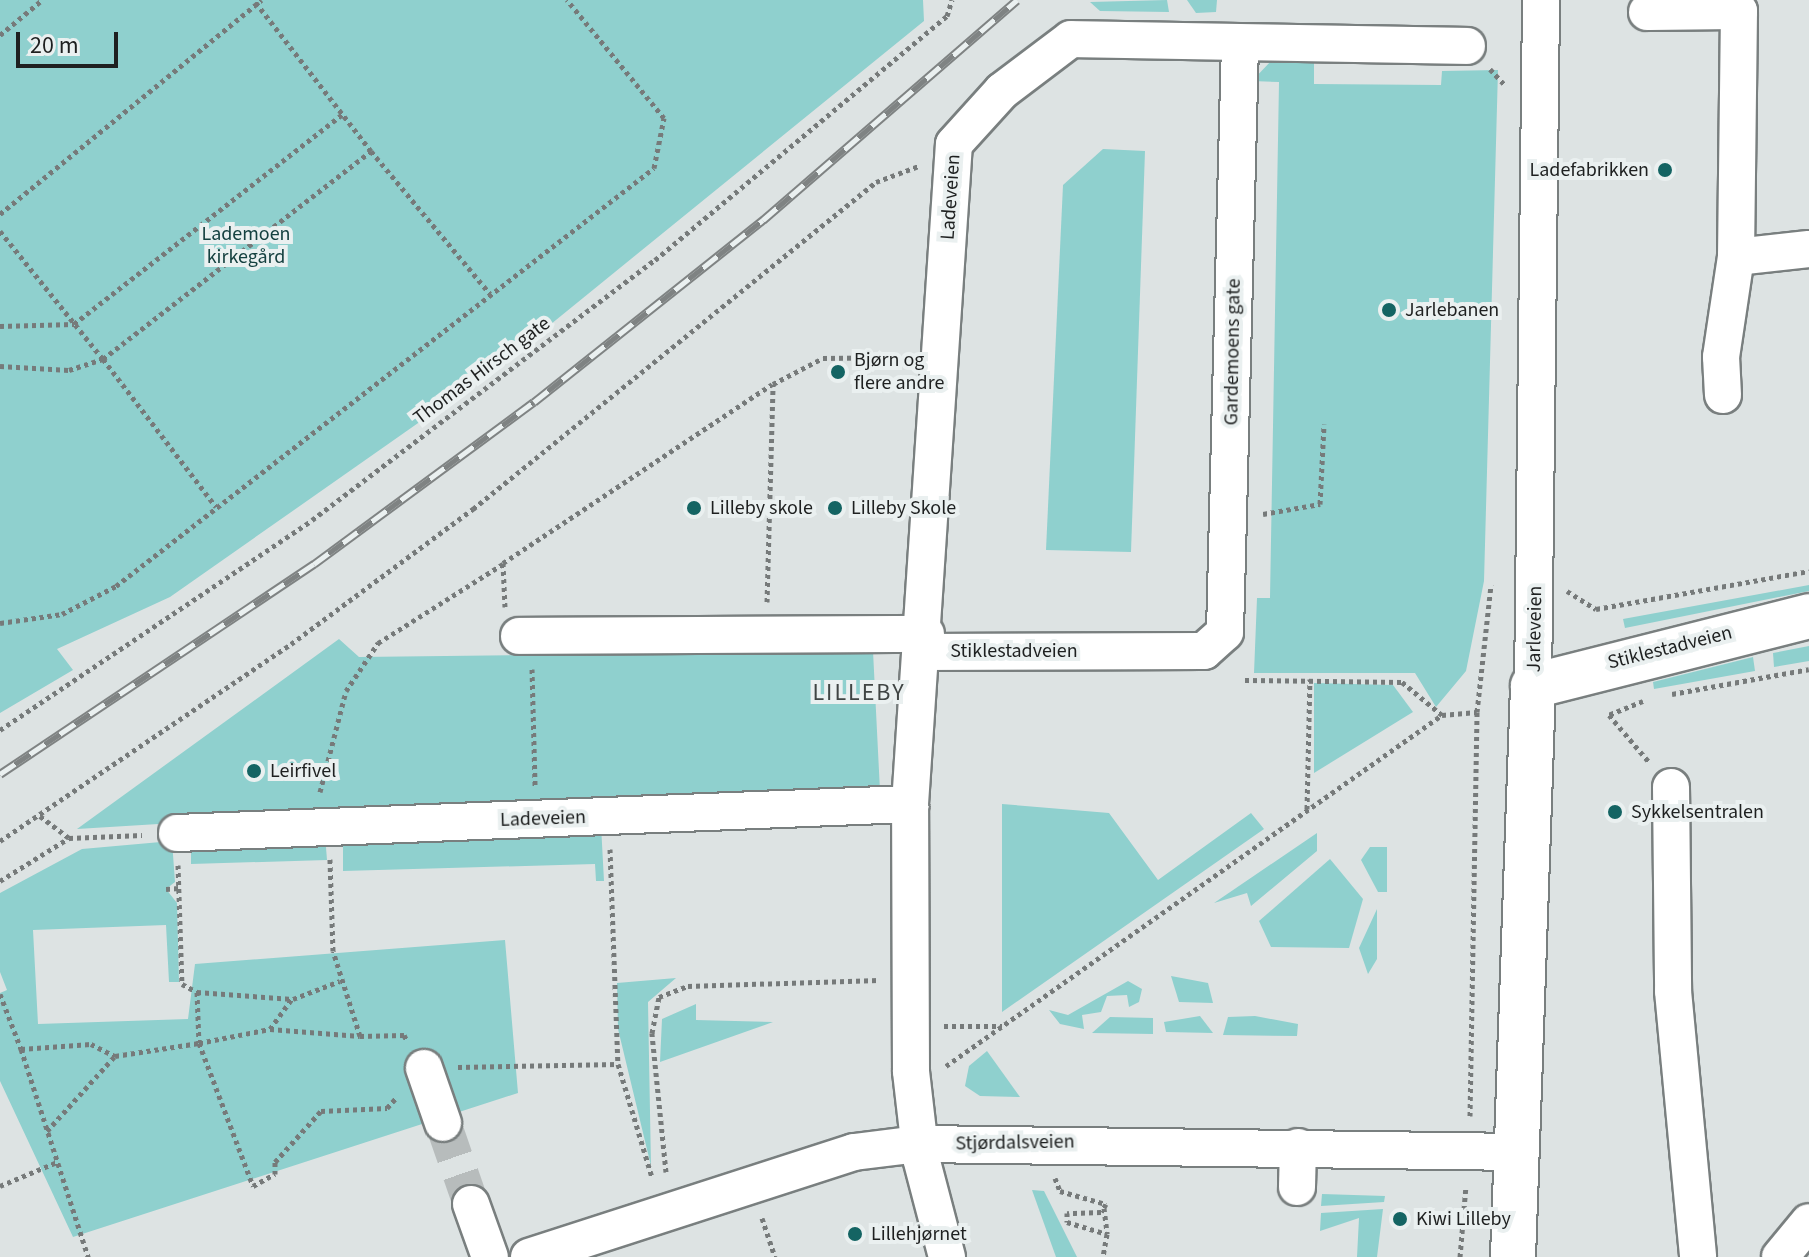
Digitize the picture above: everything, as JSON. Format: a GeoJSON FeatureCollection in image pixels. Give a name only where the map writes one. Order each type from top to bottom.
{"type":"FeatureCollection","features":[{"type":"Feature","properties":{"kind":"main road","name":"Stiklestadveien"},"geometry":{"type":"LineString","coordinates":[[1533,686],[1809,616]]}},
{"type":"Feature","properties":{"kind":"main road","name":"Jarleveien"},"geometry":{"type":"LineString","coordinates":[[1513,1257],[1533,686]]}},
{"type":"Feature","properties":{"kind":"street","name":"Jarleveien"},"geometry":{"type":"LineString","coordinates":[[1533,686],[1541,0]]}},
{"type":"Feature","properties":{"kind":"street"},"geometry":{"type":"LineString","coordinates":[[1647,12],[1739,11],[1736,257],[1721,357],[1723,395]]}},
{"type":"Feature","properties":{"kind":"street","name":"Ladeveien"},"geometry":{"type":"LineString","coordinates":[[947,1257],[918,1144],[911,1026],[910,804],[924,643],[952,163],[962,128],[1057,43],[1467,46]]}},
{"type":"Feature","properties":{"kind":"street","name":"Gardemoens gate"},"geometry":{"type":"LineString","coordinates":[[1204,651],[1225,632],[1240,43]]}},
{"type":"Feature","properties":{"kind":"street"},"geometry":{"type":"LineString","coordinates":[[1736,257],[1809,249]]}},
{"type":"Feature","properties":{"kind":"street","name":"Stiklestadveien"},"geometry":{"type":"LineString","coordinates":[[525,636],[766,630],[924,643],[1204,651]]}},
{"type":"Feature","properties":{"kind":"street"},"geometry":{"type":"LineString","coordinates":[[1671,787],[1673,991],[1698,1257]]}},
{"type":"Feature","properties":{"kind":"street","name":"Ladeveien"},"geometry":{"type":"LineString","coordinates":[[177,833],[910,804]]}},
{"type":"Feature","properties":{"kind":"street"},"geometry":{"type":"LineString","coordinates":[[424,1068],[443,1123]]}},
{"type":"Feature","properties":{"kind":"street","name":"Stjørdalsveien"},"geometry":{"type":"LineString","coordinates":[[529,1257],[854,1152],[918,1144],[1518,1152]]}},
{"type":"Feature","properties":{"kind":"street"},"geometry":{"type":"LineString","coordinates":[[1297,1187],[1298,1147]]}},
{"type":"Feature","properties":{"kind":"street"},"geometry":{"type":"LineString","coordinates":[[471,1204],[490,1257]]}},
{"type":"Feature","properties":{"kind":"street"},"geometry":{"type":"LineString","coordinates":[[1780,1257],[1809,1222]]}},
{"type":"Feature","properties":{"kind":"path"},"geometry":{"type":"LineString","coordinates":[[0,35],[42,0]]}},
{"type":"Feature","properties":{"kind":"path"},"geometry":{"type":"LineString","coordinates":[[0,623],[62,614],[116,586],[654,168],[664,118],[567,0]]}},
{"type":"Feature","properties":{"kind":"path","name":"Thomas Hirsch gate"},"geometry":{"type":"LineString","coordinates":[[0,730],[312,520],[655,260],[947,16],[952,0]]}},
{"type":"Feature","properties":{"kind":"path"},"geometry":{"type":"LineString","coordinates":[[0,214],[257,1],[371,151],[490,294]]}},
{"type":"Feature","properties":{"kind":"path"},"geometry":{"type":"LineString","coordinates":[[0,326],[74,324],[343,114]]}},
{"type":"Feature","properties":{"kind":"path"},"geometry":{"type":"LineString","coordinates":[[0,366],[69,370],[103,359],[371,151]]}},
{"type":"Feature","properties":{"kind":"path"},"geometry":{"type":"LineString","coordinates":[[0,841],[40,816],[473,509],[876,182],[894,170],[952,163]]}},
{"type":"Feature","properties":{"kind":"path"},"geometry":{"type":"LineString","coordinates":[[0,231],[216,507]]}},
{"type":"Feature","properties":{"kind":"path"},"geometry":{"type":"LineString","coordinates":[[21,1049],[91,1044],[115,1056],[270,1029],[360,1036],[340,981],[320,827],[346,691],[378,643],[773,384],[823,358],[941,359]]}},
{"type":"Feature","properties":{"kind":"path"},"geometry":{"type":"LineString","coordinates":[[766,630],[773,384]]}},
{"type":"Feature","properties":{"kind":"path"},"geometry":{"type":"LineString","coordinates":[[1230,517],[1320,504],[1324,424]]}},
{"type":"Feature","properties":{"kind":"path"},"geometry":{"type":"LineString","coordinates":[[503,563],[506,624],[525,636],[535,819]]}},
{"type":"Feature","properties":{"kind":"path"},"geometry":{"type":"LineString","coordinates":[[1567,591],[1596,609],[1809,571]]}},
{"type":"Feature","properties":{"kind":"path"},"geometry":{"type":"LineString","coordinates":[[1460,1257],[1469,1152],[1477,712],[1491,585]]}},
{"type":"Feature","properties":{"kind":"path"},"geometry":{"type":"LineString","coordinates":[[1666,695],[1809,669]]}},
{"type":"Feature","properties":{"kind":"path"},"geometry":{"type":"LineString","coordinates":[[1307,809],[1310,679]]}},
{"type":"Feature","properties":{"kind":"path"},"geometry":{"type":"LineString","coordinates":[[1245,680],[1402,682],[1442,715]]}},
{"type":"Feature","properties":{"kind":"path"},"geometry":{"type":"LineString","coordinates":[[1651,698],[1609,715],[1671,787]]}},
{"type":"Feature","properties":{"kind":"path"},"geometry":{"type":"LineString","coordinates":[[941,1069],[1442,715],[1477,712]]}},
{"type":"Feature","properties":{"kind":"path"},"geometry":{"type":"LineString","coordinates":[[40,816],[69,838]]}},
{"type":"Feature","properties":{"kind":"path"},"geometry":{"type":"LineString","coordinates":[[609,816],[618,1064],[652,1177]]}},
{"type":"Feature","properties":{"kind":"path"},"geometry":{"type":"LineString","coordinates":[[0,881],[69,838],[177,833],[182,984],[197,992],[293,999],[340,981]]}},
{"type":"Feature","properties":{"kind":"path"},"geometry":{"type":"LineString","coordinates":[[166,889],[179,888]]}},
{"type":"Feature","properties":{"kind":"path"},"geometry":{"type":"LineString","coordinates":[[666,1172],[652,1033],[659,997],[688,986],[884,979]]}},
{"type":"Feature","properties":{"kind":"path"},"geometry":{"type":"LineString","coordinates":[[197,992],[199,1043],[253,1186],[275,1174],[275,1162],[321,1111],[387,1108],[424,1068],[618,1064]]}},
{"type":"Feature","properties":{"kind":"path"},"geometry":{"type":"LineString","coordinates":[[0,994],[21,1049],[88,1257]]}},
{"type":"Feature","properties":{"kind":"path"},"geometry":{"type":"LineString","coordinates":[[270,1029],[293,999]]}},
{"type":"Feature","properties":{"kind":"path"},"geometry":{"type":"LineString","coordinates":[[911,1026],[1003,1026]]}},
{"type":"Feature","properties":{"kind":"path"},"geometry":{"type":"LineString","coordinates":[[47,1131],[115,1056]]}},
{"type":"Feature","properties":{"kind":"path"},"geometry":{"type":"LineString","coordinates":[[0,1186],[57,1162]]}},
{"type":"Feature","properties":{"kind":"path"},"geometry":{"type":"LineString","coordinates":[[1054,1173],[1060,1191],[1103,1207]]}},
{"type":"Feature","properties":{"kind":"path"},"geometry":{"type":"LineString","coordinates":[[1103,1207],[1067,1213],[1067,1222],[1107,1234]]}},
{"type":"Feature","properties":{"kind":"path"},"geometry":{"type":"LineString","coordinates":[[1103,1207],[1107,1234],[1103,1257]]}},
{"type":"Feature","properties":{"kind":"path"},"geometry":{"type":"LineString","coordinates":[[762,1218],[775,1257]]}},
{"type":"Feature","properties":{"kind":"green space","name":"Lademoen kirkegård"},"geometry":{"type":"Polygon","coordinates":[[[0,0],[923,0],[924,21],[498,367],[170,597],[57,649],[73,670],[0,713],[0,0]]]}},
{"type":"Feature","properties":{"kind":"green space"},"geometry":{"type":"Polygon","coordinates":[[[1167,0],[1169,12],[1100,11],[1090,2],[1167,0]]]}},
{"type":"Feature","properties":{"kind":"green space"},"geometry":{"type":"Polygon","coordinates":[[[1187,0],[1217,0],[1216,12],[1196,13],[1187,0]]]}},
{"type":"Feature","properties":{"kind":"green space"},"geometry":{"type":"Polygon","coordinates":[[[1274,58],[1314,59],[1314,84],[1441,85],[1442,71],[1498,70],[1484,581],[1466,671],[1436,707],[1415,673],[1254,673],[1257,598],[1270,598],[1279,82],[1252,81],[1274,58]]]}},
{"type":"Feature","properties":{"kind":"green space"},"geometry":{"type":"Polygon","coordinates":[[[1103,149],[1145,151],[1131,552],[1046,550],[1063,185],[1103,149]]]}},
{"type":"Feature","properties":{"kind":"green space"},"geometry":{"type":"Polygon","coordinates":[[[1809,585],[1809,591],[1625,628],[1623,619],[1809,585]]]}},
{"type":"Feature","properties":{"kind":"green space"},"geometry":{"type":"Polygon","coordinates":[[[339,639],[359,657],[873,651],[880,791],[531,801],[77,829],[339,639]]]}},
{"type":"Feature","properties":{"kind":"green space"},"geometry":{"type":"Polygon","coordinates":[[[1809,646],[1809,661],[1774,667],[1773,653],[1809,646]]]}},
{"type":"Feature","properties":{"kind":"green space"},"geometry":{"type":"Polygon","coordinates":[[[1753,657],[1755,671],[1654,689],[1653,682],[1753,657]]]}},
{"type":"Feature","properties":{"kind":"green space"},"geometry":{"type":"Polygon","coordinates":[[[1314,683],[1393,685],[1413,712],[1314,773],[1314,683]]]}},
{"type":"Feature","properties":{"kind":"green space"},"geometry":{"type":"Polygon","coordinates":[[[1002,804],[1109,813],[1158,880],[1251,813],[1264,829],[1002,1012],[1002,804]]]}},
{"type":"Feature","properties":{"kind":"green space"},"geometry":{"type":"Polygon","coordinates":[[[601,825],[604,881],[596,881],[595,864],[343,871],[343,834],[601,825]]]}},
{"type":"Feature","properties":{"kind":"green space"},"geometry":{"type":"Polygon","coordinates":[[[1317,833],[1317,851],[1251,906],[1247,893],[1214,903],[1317,833]]]}},
{"type":"Feature","properties":{"kind":"green space"},"geometry":{"type":"Polygon","coordinates":[[[325,835],[327,860],[191,864],[191,840],[325,835]]]}},
{"type":"Feature","properties":{"kind":"green space"},"geometry":{"type":"Polygon","coordinates":[[[172,841],[175,882],[166,889],[177,903],[179,982],[169,982],[166,925],[33,930],[38,1024],[188,1019],[195,964],[505,940],[518,1093],[73,1237],[0,1081],[0,993],[7,990],[0,972],[0,893],[82,849],[172,841]]]}},
{"type":"Feature","properties":{"kind":"green space"},"geometry":{"type":"Polygon","coordinates":[[[1370,847],[1387,847],[1387,892],[1378,892],[1361,860],[1370,847]]]}},
{"type":"Feature","properties":{"kind":"green space"},"geometry":{"type":"Polygon","coordinates":[[[1330,859],[1363,899],[1349,948],[1271,947],[1259,921],[1330,859]]]}},
{"type":"Feature","properties":{"kind":"green space"},"geometry":{"type":"Polygon","coordinates":[[[1377,909],[1377,959],[1368,974],[1359,948],[1377,909]]]}},
{"type":"Feature","properties":{"kind":"green space"},"geometry":{"type":"Polygon","coordinates":[[[1171,976],[1208,983],[1213,1003],[1179,1002],[1171,976]]]}},
{"type":"Feature","properties":{"kind":"green space"},"geometry":{"type":"Polygon","coordinates":[[[676,978],[648,1002],[651,1166],[618,1029],[617,983],[676,978]]]}},
{"type":"Feature","properties":{"kind":"green space"},"geometry":{"type":"Polygon","coordinates":[[[1128,981],[1142,989],[1139,1002],[1129,1007],[1127,995],[1107,996],[1101,1012],[1082,1015],[1084,1029],[1060,1024],[1049,1010],[1068,1015],[1128,981]]]}},
{"type":"Feature","properties":{"kind":"green space"},"geometry":{"type":"Polygon","coordinates":[[[696,1004],[696,1020],[773,1022],[660,1062],[662,1019],[696,1004]]]}},
{"type":"Feature","properties":{"kind":"green space"},"geometry":{"type":"Polygon","coordinates":[[[1200,1016],[1213,1033],[1166,1032],[1164,1022],[1200,1016]]]}},
{"type":"Feature","properties":{"kind":"green space"},"geometry":{"type":"Polygon","coordinates":[[[1255,1016],[1298,1024],[1297,1036],[1223,1035],[1228,1017],[1255,1016]]]}},
{"type":"Feature","properties":{"kind":"green space"},"geometry":{"type":"Polygon","coordinates":[[[1110,1017],[1153,1018],[1153,1034],[1092,1033],[1110,1017]]]}},
{"type":"Feature","properties":{"kind":"green space"},"geometry":{"type":"Polygon","coordinates":[[[987,1051],[1020,1097],[980,1096],[965,1086],[969,1066],[987,1051]]]}},
{"type":"Feature","properties":{"kind":"green space"},"geometry":{"type":"Polygon","coordinates":[[[1032,1190],[1044,1191],[1077,1257],[1056,1257],[1032,1190]]]}},
{"type":"Feature","properties":{"kind":"green space"},"geometry":{"type":"Polygon","coordinates":[[[1322,1194],[1385,1196],[1384,1202],[1321,1206],[1322,1194]]]}},
{"type":"Feature","properties":{"kind":"green space"},"geometry":{"type":"Polygon","coordinates":[[[1383,1209],[1377,1257],[1357,1257],[1359,1218],[1320,1231],[1321,1213],[1383,1209]]]}},
{"type":"Feature","properties":{"kind":"tunnel"},"geometry":{"type":"LineString","coordinates":[[443,1123],[471,1204]]}},
{"type":"Feature","properties":{"kind":"railway"},"geometry":{"type":"LineString","coordinates":[[0,774],[314,564],[534,402],[763,220],[1017,0]]}},
{"type":"Feature","properties":{"kind":"place","name":"Ladefabrikken"},"geometry":{"type":"Point","coordinates":[1665,170]}},
{"type":"Feature","properties":{"kind":"place","name":"Jarlebanen"},"geometry":{"type":"Point","coordinates":[1389,310]}},
{"type":"Feature","properties":{"kind":"place","name":"Bjørn og flere andre"},"geometry":{"type":"Point","coordinates":[838,372]}},
{"type":"Feature","properties":{"kind":"place","name":"Lilleby skole"},"geometry":{"type":"Point","coordinates":[694,508]}},
{"type":"Feature","properties":{"kind":"place","name":"Lilleby Skole"},"geometry":{"type":"Point","coordinates":[835,508]}},
{"type":"Feature","properties":{"kind":"place","name":"Leirfivel"},"geometry":{"type":"Point","coordinates":[254,771]}},
{"type":"Feature","properties":{"kind":"place","name":"Sykkelsentralen"},"geometry":{"type":"Point","coordinates":[1615,812]}},
{"type":"Feature","properties":{"kind":"place","name":"Kiwi Lilleby"},"geometry":{"type":"Point","coordinates":[1400,1219]}},
{"type":"Feature","properties":{"kind":"place","name":"Lillehjørnet"},"geometry":{"type":"Point","coordinates":[855,1234]}},
{"type":"Feature","properties":{"kind":"district","name":"LILLEBY"},"geometry":{"type":"Point","coordinates":[859,693]}}]}
